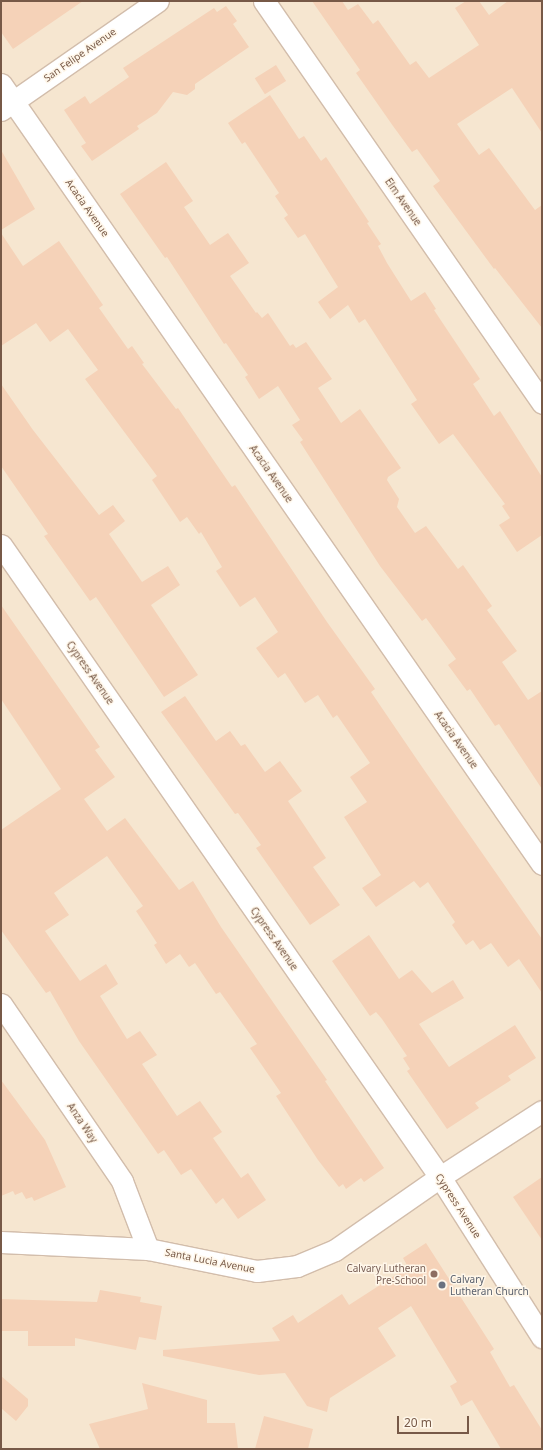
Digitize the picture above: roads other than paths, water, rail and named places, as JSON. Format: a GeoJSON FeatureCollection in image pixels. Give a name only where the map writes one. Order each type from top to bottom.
{"type":"FeatureCollection","features":[{"type":"Feature","properties":{"kind":"street","name":"San Felipe Avenue"},"geometry":{"type":"LineString","coordinates":[[7,106],[158,1]]}},
{"type":"Feature","properties":{"kind":"street","name":"Elm Avenue"},"geometry":{"type":"LineString","coordinates":[[264,1],[542,403]]}},
{"type":"Feature","properties":{"kind":"street","name":"Acacia Avenue"},"geometry":{"type":"LineString","coordinates":[[1,84],[7,106],[542,864]]}},
{"type":"Feature","properties":{"kind":"street","name":"Cypress Avenue"},"geometry":{"type":"LineString","coordinates":[[1,545],[440,1177],[542,1337]]}},
{"type":"Feature","properties":{"kind":"street","name":"Anza Way"},"geometry":{"type":"LineString","coordinates":[[1,1004],[122,1181],[148,1249]]}},
{"type":"Feature","properties":{"kind":"street","name":"Santa Lucia Avenue"},"geometry":{"type":"LineString","coordinates":[[1,1242],[148,1249],[257,1271],[297,1266],[335,1250],[440,1177],[542,1111]]}},
{"type":"Feature","properties":{"kind":"place","name":"Calvary Lutheran Pre-School"},"geometry":{"type":"Point","coordinates":[434,1274]}},
{"type":"Feature","properties":{"kind":"place","name":"Calvary Lutheran Church"},"geometry":{"type":"Point","coordinates":[442,1285]}}]}
